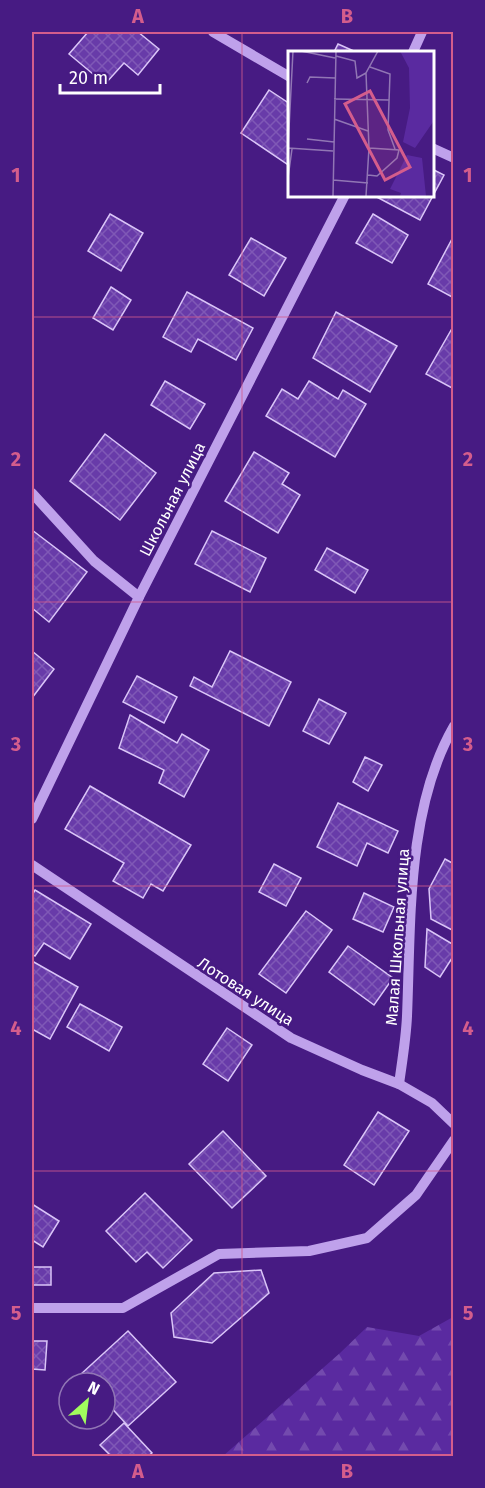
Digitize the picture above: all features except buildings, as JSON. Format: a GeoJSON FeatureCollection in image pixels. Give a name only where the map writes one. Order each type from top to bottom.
{"type":"FeatureCollection","features":[{"type":"Feature","properties":{"kind":"street"},"geometry":{"type":"LineString","coordinates":[[213,32],[288,76]]}},
{"type":"Feature","properties":{"kind":"street"},"geometry":{"type":"LineString","coordinates":[[413,51],[422,32]]}},
{"type":"Feature","properties":{"kind":"street"},"geometry":{"type":"LineString","coordinates":[[434,149],[453,158]]}},
{"type":"Feature","properties":{"kind":"street","name":"Школьная улица"},"geometry":{"type":"LineString","coordinates":[[32,819],[139,597],[344,196]]}},
{"type":"Feature","properties":{"kind":"street"},"geometry":{"type":"LineString","coordinates":[[32,493],[94,561],[139,597]]}},
{"type":"Feature","properties":{"kind":"street","name":"Малая Школьная улица"},"geometry":{"type":"LineString","coordinates":[[399,1084],[407,1020],[412,896],[424,799],[453,726]]}},
{"type":"Feature","properties":{"kind":"street","name":"Лотовая улица"},"geometry":{"type":"LineString","coordinates":[[32,865],[291,1038],[399,1084],[432,1103],[453,1124]]}},
{"type":"Feature","properties":{"kind":"street"},"geometry":{"type":"LineString","coordinates":[[32,1308],[123,1308],[219,1254],[309,1251],[367,1238],[416,1196],[453,1140]]}},
{"type":"Feature","properties":{"kind":"green space"},"geometry":{"type":"Polygon","coordinates":[[[453,1317],[453,1456],[223,1456],[367,1327],[419,1336],[453,1317]]]}}]}
